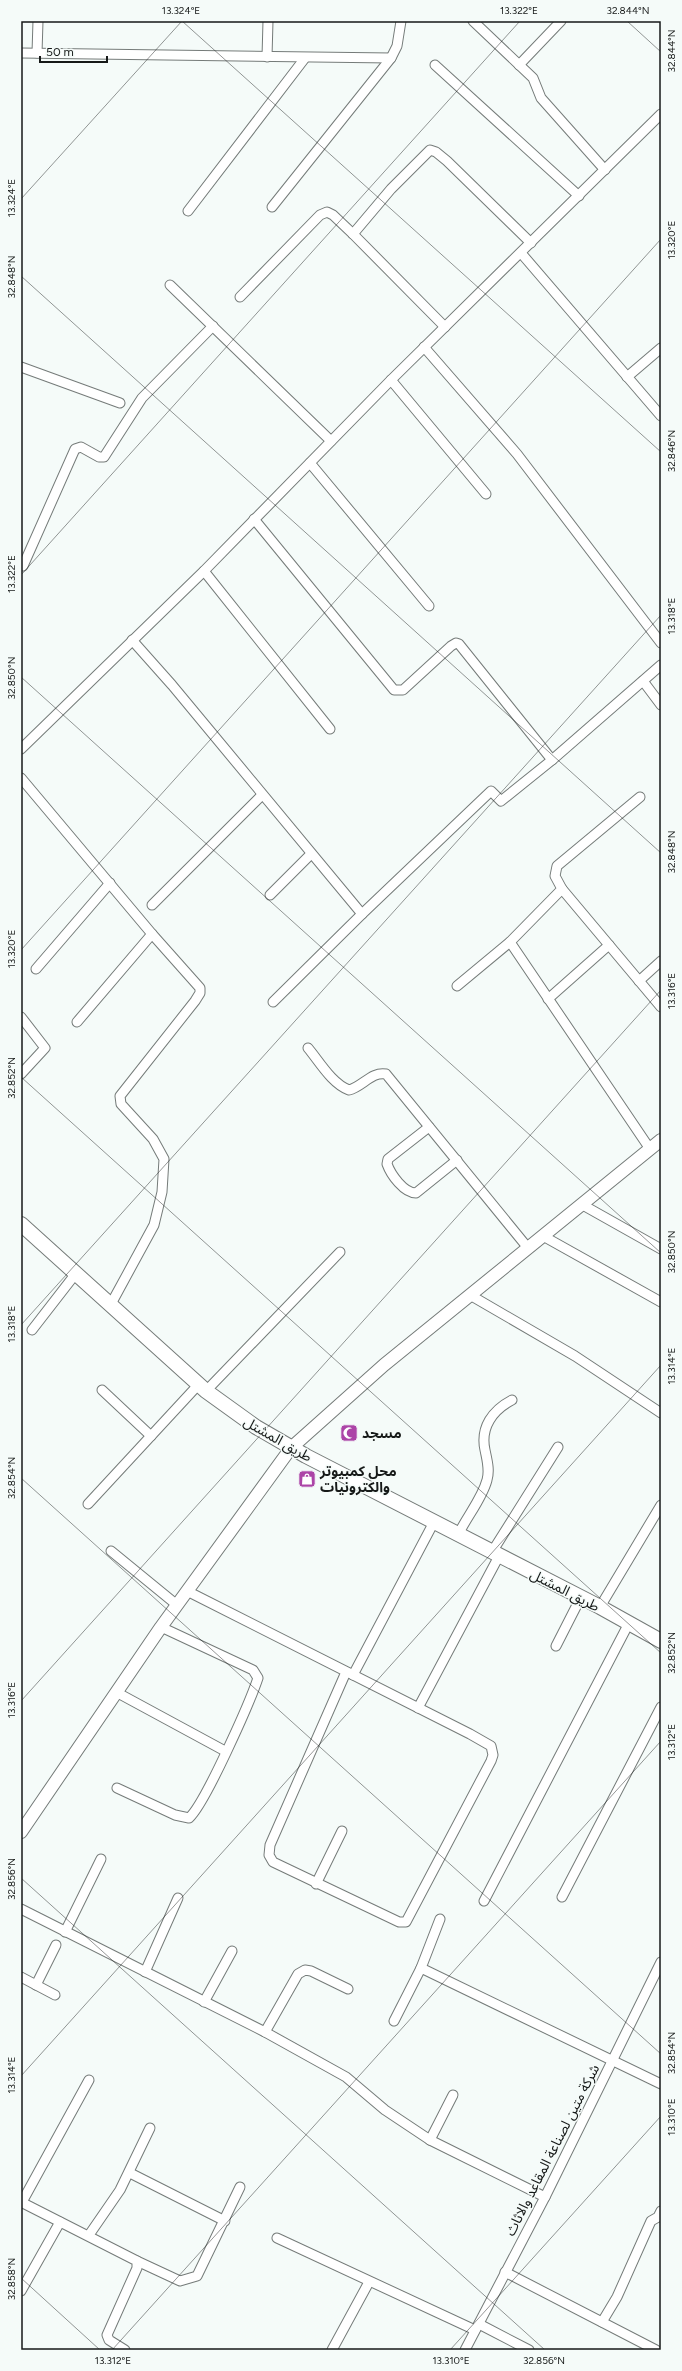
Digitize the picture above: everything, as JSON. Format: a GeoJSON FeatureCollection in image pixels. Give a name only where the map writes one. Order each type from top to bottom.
{"type":"FeatureCollection","features":[{"type":"Feature","properties":{"kind":"main road"},"geometry":{"type":"LineString","coordinates":[[21,1832],[161,1627],[291,1448],[378,1370],[661,1140]]}},
{"type":"Feature","properties":{"kind":"main road","name":"طريق المشتل"},"geometry":{"type":"LineString","coordinates":[[21,1224],[77,1272],[202,1387],[236,1414],[291,1448],[600,1607],[661,1641]]}},
{"type":"Feature","properties":{"kind":"street"},"geometry":{"type":"LineString","coordinates":[[38,21],[38,53]]}},
{"type":"Feature","properties":{"kind":"street"},"geometry":{"type":"LineString","coordinates":[[267,57],[268,21]]}},
{"type":"Feature","properties":{"kind":"street"},"geometry":{"type":"LineString","coordinates":[[272,207],[392,58],[397,46],[401,21]]}},
{"type":"Feature","properties":{"kind":"street"},"geometry":{"type":"LineString","coordinates":[[473,21],[533,78],[541,98],[605,170]]}},
{"type":"Feature","properties":{"kind":"street"},"geometry":{"type":"LineString","coordinates":[[519,65],[561,21]]}},
{"type":"Feature","properties":{"kind":"street"},"geometry":{"type":"LineString","coordinates":[[21,53],[392,58]]}},
{"type":"Feature","properties":{"kind":"street"},"geometry":{"type":"LineString","coordinates":[[188,211],[305,58]]}},
{"type":"Feature","properties":{"kind":"street"},"geometry":{"type":"LineString","coordinates":[[436,65],[579,196]]}},
{"type":"Feature","properties":{"kind":"street"},"geometry":{"type":"LineString","coordinates":[[21,749],[204,571],[424,347],[659,119]]}},
{"type":"Feature","properties":{"kind":"street"},"geometry":{"type":"LineString","coordinates":[[353,234],[391,189],[430,150],[436,152],[447,161],[531,243]]}},
{"type":"Feature","properties":{"kind":"street"},"geometry":{"type":"LineString","coordinates":[[240,297],[320,215],[326,212],[333,215],[353,234],[445,327]]}},
{"type":"Feature","properties":{"kind":"street"},"geometry":{"type":"LineString","coordinates":[[521,253],[661,416]]}},
{"type":"Feature","properties":{"kind":"street"},"geometry":{"type":"LineString","coordinates":[[170,286],[331,441]]}},
{"type":"Feature","properties":{"kind":"street"},"geometry":{"type":"LineString","coordinates":[[23,566],[75,448],[81,447],[99,457],[104,457],[142,398],[213,326]]}},
{"type":"Feature","properties":{"kind":"street"},"geometry":{"type":"LineString","coordinates":[[424,347],[517,454],[661,642]]}},
{"type":"Feature","properties":{"kind":"street"},"geometry":{"type":"LineString","coordinates":[[627,377],[661,348]]}},
{"type":"Feature","properties":{"kind":"street"},"geometry":{"type":"LineString","coordinates":[[21,367],[120,403]]}},
{"type":"Feature","properties":{"kind":"street"},"geometry":{"type":"LineString","coordinates":[[391,380],[486,494]]}},
{"type":"Feature","properties":{"kind":"street"},"geometry":{"type":"LineString","coordinates":[[310,463],[429,606]]}},
{"type":"Feature","properties":{"kind":"street"},"geometry":{"type":"LineString","coordinates":[[254,519],[394,690],[402,690],[451,646],[456,643],[459,644],[552,760]]}},
{"type":"Feature","properties":{"kind":"street"},"geometry":{"type":"LineString","coordinates":[[204,571],[330,729]]}},
{"type":"Feature","properties":{"kind":"street"},"geometry":{"type":"LineString","coordinates":[[132,640],[362,914]]}},
{"type":"Feature","properties":{"kind":"street"},"geometry":{"type":"LineString","coordinates":[[273,1002],[362,914],[491,791],[501,801],[552,760],[661,665]]}},
{"type":"Feature","properties":{"kind":"street"},"geometry":{"type":"LineString","coordinates":[[643,681],[661,705]]}},
{"type":"Feature","properties":{"kind":"street"},"geometry":{"type":"LineString","coordinates":[[21,778],[152,934],[198,983],[200,993],[120,1096],[121,1104],[153,1139],[164,1159],[162,1192],[158,1213],[111,1304]]}},
{"type":"Feature","properties":{"kind":"street"},"geometry":{"type":"LineString","coordinates":[[152,905],[262,794]]}},
{"type":"Feature","properties":{"kind":"street"},"geometry":{"type":"LineString","coordinates":[[640,798],[557,866],[555,876],[562,889],[661,1007]]}},
{"type":"Feature","properties":{"kind":"street"},"geometry":{"type":"LineString","coordinates":[[270,895],[311,854]]}},
{"type":"Feature","properties":{"kind":"street"},"geometry":{"type":"LineString","coordinates":[[36,969],[110,883]]}},
{"type":"Feature","properties":{"kind":"street"},"geometry":{"type":"LineString","coordinates":[[457,986],[510,942],[562,889]]}},
{"type":"Feature","properties":{"kind":"street"},"geometry":{"type":"LineString","coordinates":[[77,1022],[152,934]]}},
{"type":"Feature","properties":{"kind":"street"},"geometry":{"type":"LineString","coordinates":[[510,942],[650,1149]]}},
{"type":"Feature","properties":{"kind":"street"},"geometry":{"type":"LineString","coordinates":[[548,999],[608,945]]}},
{"type":"Feature","properties":{"kind":"street"},"geometry":{"type":"LineString","coordinates":[[639,981],[661,961]]}},
{"type":"Feature","properties":{"kind":"street"},"geometry":{"type":"LineString","coordinates":[[21,1017],[45,1048],[21,1074]]}},
{"type":"Feature","properties":{"kind":"street"},"geometry":{"type":"LineString","coordinates":[[308,1048],[333,1078],[343,1088],[348,1090],[354,1089],[381,1073],[386,1074],[528,1248]]}},
{"type":"Feature","properties":{"kind":"street"},"geometry":{"type":"LineString","coordinates":[[429,1127],[388,1160],[388,1169],[405,1190],[410,1193],[416,1193],[457,1160]]}},
{"type":"Feature","properties":{"kind":"street"},"geometry":{"type":"LineString","coordinates":[[581,1204],[661,1249]]}},
{"type":"Feature","properties":{"kind":"street"},"geometry":{"type":"LineString","coordinates":[[542,1236],[661,1302]]}},
{"type":"Feature","properties":{"kind":"street"},"geometry":{"type":"LineString","coordinates":[[88,1504],[151,1436],[340,1252]]}},
{"type":"Feature","properties":{"kind":"street"},"geometry":{"type":"LineString","coordinates":[[32,1330],[77,1272]]}},
{"type":"Feature","properties":{"kind":"street"},"geometry":{"type":"LineString","coordinates":[[470,1295],[575,1356],[661,1413]]}},
{"type":"Feature","properties":{"kind":"street"},"geometry":{"type":"LineString","coordinates":[[102,1390],[151,1436]]}},
{"type":"Feature","properties":{"kind":"street"},"geometry":{"type":"LineString","coordinates":[[458,1534],[487,1480],[489,1470],[484,1447],[487,1423],[497,1408],[512,1400]]}},
{"type":"Feature","properties":{"kind":"street"},"geometry":{"type":"LineString","coordinates":[[418,1708],[495,1554],[558,1447]]}},
{"type":"Feature","properties":{"kind":"street"},"geometry":{"type":"LineString","coordinates":[[600,1607],[661,1505]]}},
{"type":"Feature","properties":{"kind":"street"},"geometry":{"type":"LineString","coordinates":[[187,1591],[349,1674],[487,1743],[491,1746],[493,1755],[409,1919],[406,1922],[399,1922],[316,1884],[273,1862],[269,1855],[270,1845],[349,1674],[434,1522]]}},
{"type":"Feature","properties":{"kind":"street"},"geometry":{"type":"LineString","coordinates":[[111,1551],[177,1605]]}},
{"type":"Feature","properties":{"kind":"street"},"geometry":{"type":"LineString","coordinates":[[556,1646],[580,1597]]}},
{"type":"Feature","properties":{"kind":"street"},"geometry":{"type":"LineString","coordinates":[[484,1901],[629,1623]]}},
{"type":"Feature","properties":{"kind":"street"},"geometry":{"type":"LineString","coordinates":[[117,1788],[175,1815],[189,1818],[197,1809],[258,1678],[256,1672],[161,1627]]}},
{"type":"Feature","properties":{"kind":"street"},"geometry":{"type":"LineString","coordinates":[[116,1692],[225,1751]]}},
{"type":"Feature","properties":{"kind":"street"},"geometry":{"type":"LineString","coordinates":[[562,1897],[661,1707]]}},
{"type":"Feature","properties":{"kind":"street"},"geometry":{"type":"LineString","coordinates":[[316,1884],[342,1831]]}},
{"type":"Feature","properties":{"kind":"street"},"geometry":{"type":"LineString","coordinates":[[65,1932],[101,1859]]}},
{"type":"Feature","properties":{"kind":"street"},"geometry":{"type":"LineString","coordinates":[[144,1972],[178,1898]]}},
{"type":"Feature","properties":{"kind":"street"},"geometry":{"type":"LineString","coordinates":[[21,1910],[265,2032],[346,2077],[385,2110],[430,2140],[545,2197]]}},
{"type":"Feature","properties":{"kind":"street"},"geometry":{"type":"LineString","coordinates":[[394,2021],[421,1968],[440,1919]]}},
{"type":"Feature","properties":{"kind":"street"},"geometry":{"type":"LineString","coordinates":[[36,1985],[56,1945]]}},
{"type":"Feature","properties":{"kind":"street"},"geometry":{"type":"LineString","coordinates":[[204,2002],[232,1951]]}},
{"type":"Feature","properties":{"kind":"street","name":"شركة متين لصناعة المقاعد والاثاث"},"geometry":{"type":"LineString","coordinates":[[465,2350],[545,2197],[661,1962]]}},
{"type":"Feature","properties":{"kind":"street"},"geometry":{"type":"LineString","coordinates":[[421,1968],[661,2084]]}},
{"type":"Feature","properties":{"kind":"street"},"geometry":{"type":"LineString","coordinates":[[265,2032],[298,1974],[305,1970],[311,1971],[348,1989]]}},
{"type":"Feature","properties":{"kind":"street"},"geometry":{"type":"LineString","coordinates":[[21,1977],[55,1995]]}},
{"type":"Feature","properties":{"kind":"street"},"geometry":{"type":"LineString","coordinates":[[89,2080],[21,2202],[138,2261],[180,2280],[197,2276],[225,2221],[240,2186]]}},
{"type":"Feature","properties":{"kind":"street"},"geometry":{"type":"LineString","coordinates":[[430,2140],[453,2095]]}},
{"type":"Feature","properties":{"kind":"street"},"geometry":{"type":"LineString","coordinates":[[89,2235],[130,2173],[150,2128]]}},
{"type":"Feature","properties":{"kind":"street"},"geometry":{"type":"LineString","coordinates":[[130,2173],[225,2221]]}},
{"type":"Feature","properties":{"kind":"street"},"geometry":{"type":"LineString","coordinates":[[602,2322],[618,2297],[651,2221],[658,2218],[661,2211]]}},
{"type":"Feature","properties":{"kind":"street"},"geometry":{"type":"LineString","coordinates":[[21,2291],[60,2222]]}},
{"type":"Feature","properties":{"kind":"street"},"geometry":{"type":"LineString","coordinates":[[277,2238],[369,2282],[529,2350]]}},
{"type":"Feature","properties":{"kind":"street"},"geometry":{"type":"LineString","coordinates":[[125,2350],[109,2340],[107,2335],[137,2268],[138,2261]]}},
{"type":"Feature","properties":{"kind":"street"},"geometry":{"type":"LineString","coordinates":[[506,2272],[656,2350]]}},
{"type":"Feature","properties":{"kind":"street"},"geometry":{"type":"LineString","coordinates":[[332,2350],[369,2282]]}},
{"type":"Feature","properties":{"kind":"place","name":"مسجد"},"geometry":{"type":"Point","coordinates":[349,1433]}},
{"type":"Feature","properties":{"kind":"place","name":"محل كمبيوتر والكترونيات"},"geometry":{"type":"Point","coordinates":[307,1479]}}]}
